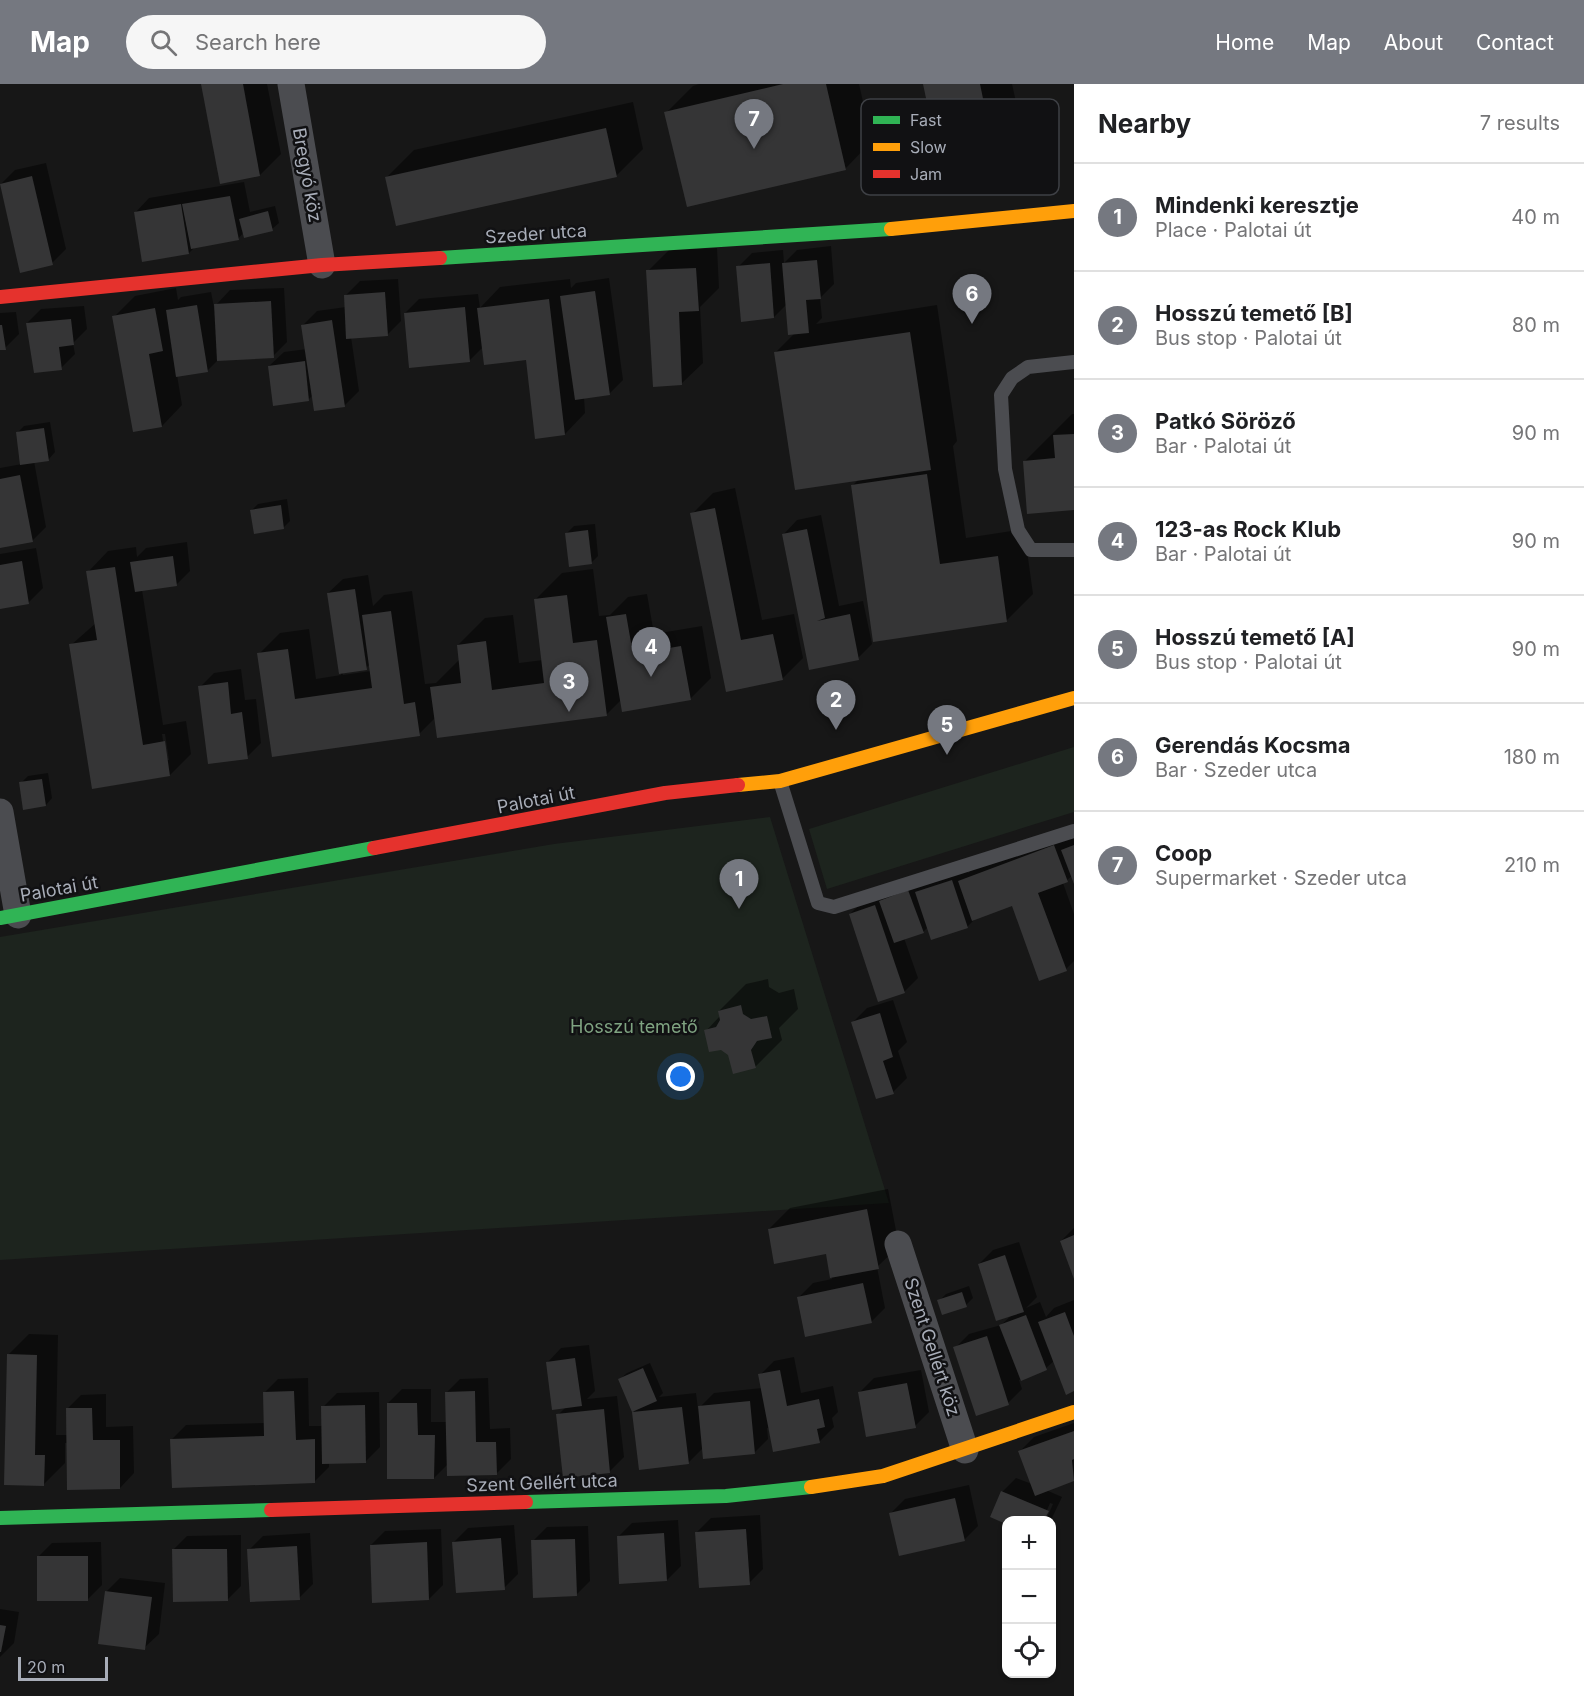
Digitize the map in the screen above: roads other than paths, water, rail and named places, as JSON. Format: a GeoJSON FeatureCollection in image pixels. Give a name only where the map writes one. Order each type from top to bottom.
{"type":"FeatureCollection","features":[{"type":"Feature","properties":{"kind":"street","name":"Bregyó köz"},"geometry":{"type":"LineString","coordinates":[[291,84],[322,266]]}},
{"type":"Feature","properties":{"kind":"street","name":"Szeder utca"},"geometry":{"type":"LineString","coordinates":[[0,297],[322,266],[937,226],[1074,212]]}},
{"type":"Feature","properties":{"kind":"street","name":"Palotai út"},"geometry":{"type":"LineString","coordinates":[[9,917],[665,793],[780,781],[1074,698]]}},
{"type":"Feature","properties":{"kind":"street"},"geometry":{"type":"LineString","coordinates":[[0,812],[9,917]]}},
{"type":"Feature","properties":{"kind":"street","name":"Szent Gellért köz"},"geometry":{"type":"LineString","coordinates":[[898,1244],[965,1450]]}},
{"type":"Feature","properties":{"kind":"street","name":"Szent Gellért utca"},"geometry":{"type":"LineString","coordinates":[[0,1518],[726,1496],[813,1487],[883,1476],[1074,1412]]}},
{"type":"Feature","properties":{"kind":"lane"},"geometry":{"type":"LineString","coordinates":[[1074,362],[1028,367],[1012,378],[1001,394],[1005,469],[1018,530],[1031,550],[1074,550]]}},
{"type":"Feature","properties":{"kind":"lane"},"geometry":{"type":"LineString","coordinates":[[780,781],[815,896],[819,903],[834,907],[1074,831]]}},
{"type":"Feature","properties":{"kind":"place","name":"Coop"},"geometry":{"type":"Point","coordinates":[754,149]}},
{"type":"Feature","properties":{"kind":"place","name":"Gerendás Kocsma"},"geometry":{"type":"Point","coordinates":[972,324]}},
{"type":"Feature","properties":{"kind":"place","name":"123-as Rock Klub"},"geometry":{"type":"Point","coordinates":[651,677]}},
{"type":"Feature","properties":{"kind":"place","name":"Patkó Söröző"},"geometry":{"type":"Point","coordinates":[569,712]}},
{"type":"Feature","properties":{"kind":"place","name":"Hosszú temető [B]"},"geometry":{"type":"Point","coordinates":[836,730]}},
{"type":"Feature","properties":{"kind":"place","name":"Hosszú temető [A]"},"geometry":{"type":"Point","coordinates":[947,755]}},
{"type":"Feature","properties":{"kind":"place","name":"Mindenki keresztje"},"geometry":{"type":"Point","coordinates":[739,909]}},
{"type":"Feature","properties":{"kind":"park label","name":"Hosszú temető"},"geometry":{"type":"Point","coordinates":[634,1027]}}]}
